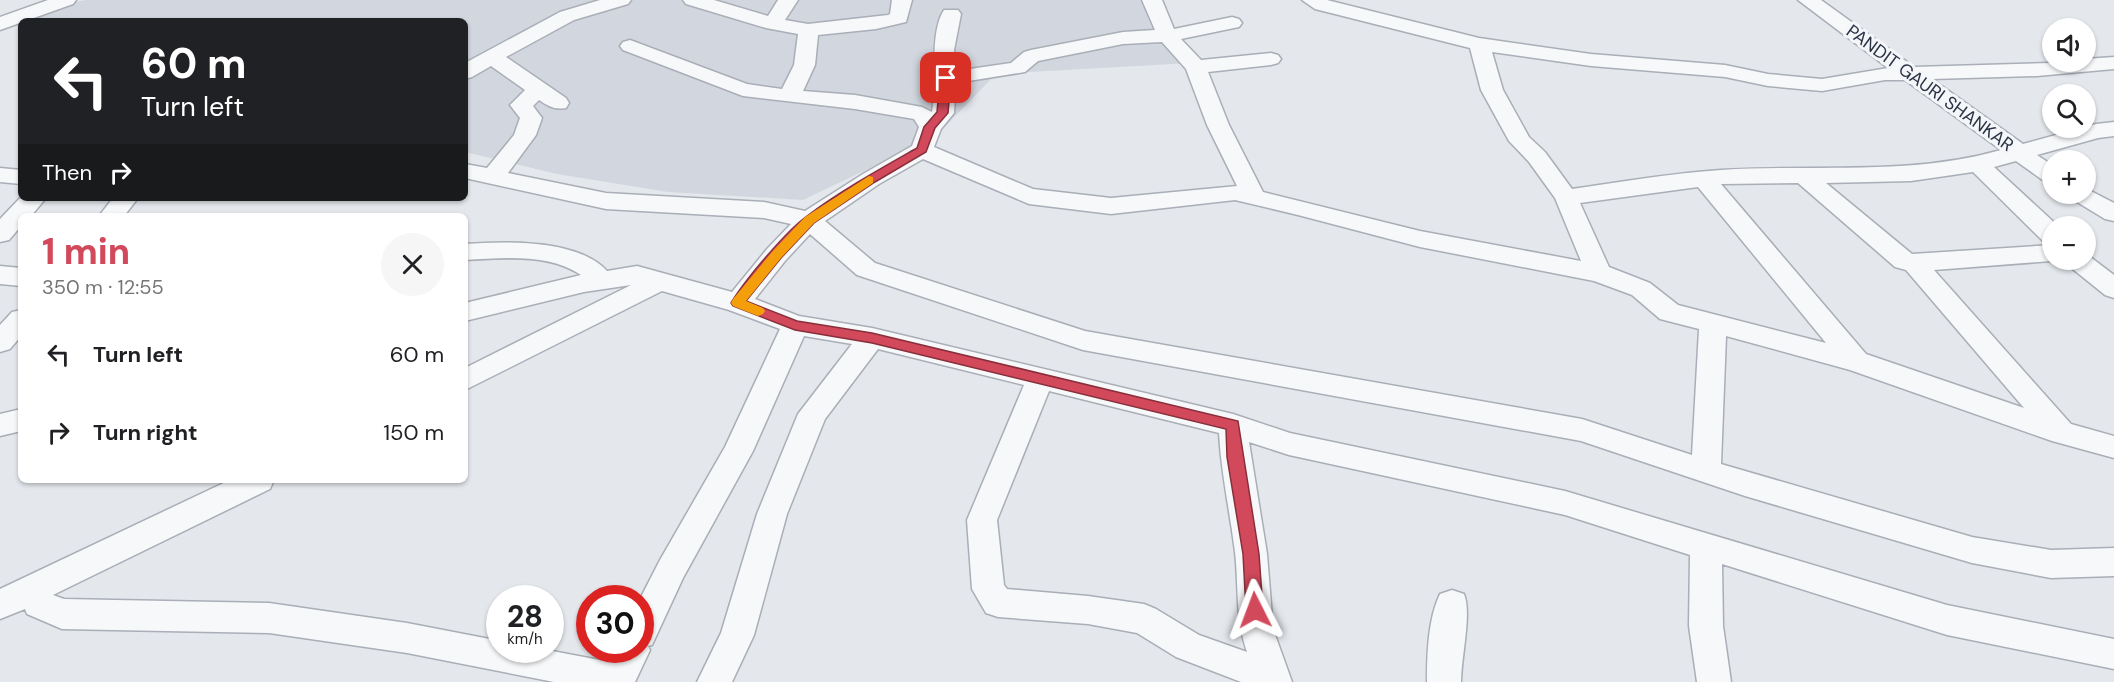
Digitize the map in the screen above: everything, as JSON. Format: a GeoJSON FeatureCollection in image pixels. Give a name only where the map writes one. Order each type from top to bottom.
{"type":"FeatureCollection","features":[{"type":"Feature","properties":{"kind":"street"},"geometry":{"type":"LineString","coordinates":[[18,18],[42,4],[66,0]]}},
{"type":"Feature","properties":{"kind":"street"},"geometry":{"type":"LineString","coordinates":[[468,71],[567,16],[621,0]]}},
{"type":"Feature","properties":{"kind":"street"},"geometry":{"type":"LineString","coordinates":[[693,0],[773,24],[808,30],[845,25],[878,24],[899,18],[902,0]]}},
{"type":"Feature","properties":{"kind":"street"},"geometry":{"type":"LineString","coordinates":[[773,24],[788,0]]}},
{"type":"Feature","properties":{"kind":"street"},"geometry":{"type":"LineString","coordinates":[[1152,0],[1167,36],[1196,67],[1218,125],[1254,197]]}},
{"type":"Feature","properties":{"kind":"street"},"geometry":{"type":"LineString","coordinates":[[1312,0],[1322,5],[1387,23],[1479,44],[1591,60],[1725,71],[1768,80],[1822,85],[1906,72],[2037,70],[2114,63]]}},
{"type":"Feature","properties":{"kind":"street","name":"PANDIT GAURI SHANKAR"},"geometry":{"type":"LineString","coordinates":[[1808,0],[2042,169]]}},
{"type":"Feature","properties":{"kind":"street"},"geometry":{"type":"LineString","coordinates":[[738,303],[776,255],[809,220],[871,179],[926,138],[943,113],[946,78],[945,50],[951,14]]}},
{"type":"Feature","properties":{"kind":"street"},"geometry":{"type":"LineString","coordinates":[[946,78],[1018,69],[1031,56],[1123,38],[1167,36],[1232,23]]}},
{"type":"Feature","properties":{"kind":"street"},"geometry":{"type":"LineString","coordinates":[[788,96],[800,81],[810,46],[808,30]]}},
{"type":"Feature","properties":{"kind":"street"},"geometry":{"type":"LineString","coordinates":[[1479,44],[1492,90],[1520,141],[1537,157],[1566,197],[1599,273]]}},
{"type":"Feature","properties":{"kind":"street"},"geometry":{"type":"LineString","coordinates":[[630,46],[742,90],[855,102],[922,114],[926,138]]}},
{"type":"Feature","properties":{"kind":"street"},"geometry":{"type":"LineString","coordinates":[[492,57],[558,103]]}},
{"type":"Feature","properties":{"kind":"street"},"geometry":{"type":"LineString","coordinates":[[1196,67],[1271,59]]}},
{"type":"Feature","properties":{"kind":"street"},"geometry":{"type":"LineString","coordinates":[[492,177],[525,135],[531,118],[521,105],[538,89]]}},
{"type":"Feature","properties":{"kind":"street"},"geometry":{"type":"LineString","coordinates":[[1566,197],[1704,179],[1911,174],[1978,164],[2096,131],[2114,129]]}},
{"type":"Feature","properties":{"kind":"street"},"geometry":{"type":"LineString","coordinates":[[926,138],[1029,196],[1111,206],[1235,193],[1299,207],[1420,239],[1599,273],[1641,289],[1669,312],[1856,362],[2062,433],[2114,447]]}},
{"type":"Feature","properties":{"kind":"street"},"geometry":{"type":"LineString","coordinates":[[1978,164],[2042,225]]}},
{"type":"Feature","properties":{"kind":"street"},"geometry":{"type":"LineString","coordinates":[[468,172],[606,201],[764,210],[809,220],[866,269],[1083,340],[1582,430],[1706,471],[1972,550],[2051,564],[2114,562]]}},
{"type":"Feature","properties":{"kind":"street"},"geometry":{"type":"LineString","coordinates":[[0,175],[18,177]]}},
{"type":"Feature","properties":{"kind":"street"},"geometry":{"type":"LineString","coordinates":[[1804,176],[1904,261],[1914,263],[2042,254]]}},
{"type":"Feature","properties":{"kind":"street"},"geometry":{"type":"LineString","coordinates":[[1704,179],[1856,362]]}},
{"type":"Feature","properties":{"kind":"street"},"geometry":{"type":"LineString","coordinates":[[20,213],[31,201]]}},
{"type":"Feature","properties":{"kind":"street"},"geometry":{"type":"LineString","coordinates":[[114,213],[124,201]]}},
{"type":"Feature","properties":{"kind":"street"},"geometry":{"type":"LineString","coordinates":[[2096,203],[2114,213]]}},
{"type":"Feature","properties":{"kind":"street"},"geometry":{"type":"LineString","coordinates":[[0,234],[18,215]]}},
{"type":"Feature","properties":{"kind":"street"},"geometry":{"type":"LineString","coordinates":[[468,252],[513,249],[547,253],[589,267],[601,281]]}},
{"type":"Feature","properties":{"kind":"street"},"geometry":{"type":"LineString","coordinates":[[1914,263],[2062,433]]}},
{"type":"Feature","properties":{"kind":"street"},"geometry":{"type":"LineString","coordinates":[[2090,270],[2114,289]]}},
{"type":"Feature","properties":{"kind":"street"},"geometry":{"type":"LineString","coordinates":[[0,275],[18,277]]}},
{"type":"Feature","properties":{"kind":"street"},"geometry":{"type":"LineString","coordinates":[[468,311],[637,275],[738,303],[795,325],[872,338],[1233,425],[1289,444],[1565,503],[1947,620],[2114,654]]}},
{"type":"Feature","properties":{"kind":"street"},"geometry":{"type":"LineString","coordinates":[[468,378],[660,281]]}},
{"type":"Feature","properties":{"kind":"street"},"geometry":{"type":"LineString","coordinates":[[0,342],[18,322]]}},
{"type":"Feature","properties":{"kind":"street"},"geometry":{"type":"LineString","coordinates":[[1706,471],[1713,324]]}},
{"type":"Feature","properties":{"kind":"street"},"geometry":{"type":"LineString","coordinates":[[654,604],[670,570],[738,451],[795,325]]}},
{"type":"Feature","properties":{"kind":"street"},"geometry":{"type":"LineString","coordinates":[[714,682],[737,635],[772,514],[812,414],[872,338]]}},
{"type":"Feature","properties":{"kind":"street"},"geometry":{"type":"LineString","coordinates":[[1040,379],[982,520],[988,589],[998,603],[1088,610],[1144,620],[1188,646],[1246,668],[1274,682]]}},
{"type":"Feature","properties":{"kind":"street"},"geometry":{"type":"LineString","coordinates":[[0,425],[18,421]]}},
{"type":"Feature","properties":{"kind":"street"},"geometry":{"type":"LineString","coordinates":[[1233,425],[1235,457],[1251,554],[1256,629],[1274,682]]}},
{"type":"Feature","properties":{"kind":"street"},"geometry":{"type":"LineString","coordinates":[[0,605],[253,483]]}},
{"type":"Feature","properties":{"kind":"street"},"geometry":{"type":"LineString","coordinates":[[1706,546],[1706,626],[1714,682]]}},
{"type":"Feature","properties":{"kind":"street"},"geometry":{"type":"LineString","coordinates":[[32,589],[39,604],[62,614],[269,618],[407,639],[618,681],[627,663]]}},
{"type":"Feature","properties":{"kind":"street"},"geometry":{"type":"LineString","coordinates":[[1444,682],[1444,661],[1452,604]]}},
{"type":"Feature","properties":{"kind":"shaded area"},"geometry":{"type":"Polygon","coordinates":[[[86,0],[1156,0],[1190,63],[996,74],[935,137],[803,200],[668,192],[557,174],[468,153],[468,18],[30,18],[46,7],[86,0]]]}},
{"type":"Feature","properties":{"kind":"slow traffic"},"geometry":{"type":"LineString","coordinates":[[758,311],[738,303],[776,255],[809,220],[869,180]]}},
{"type":"Feature","properties":{"kind":"route"},"geometry":{"type":"LineString","coordinates":[[946,78],[943,113],[930,127],[922,150],[871,179],[809,220],[776,255],[738,303],[795,325],[872,338],[1233,425],[1235,457],[1251,554],[1255,610]]}}]}
